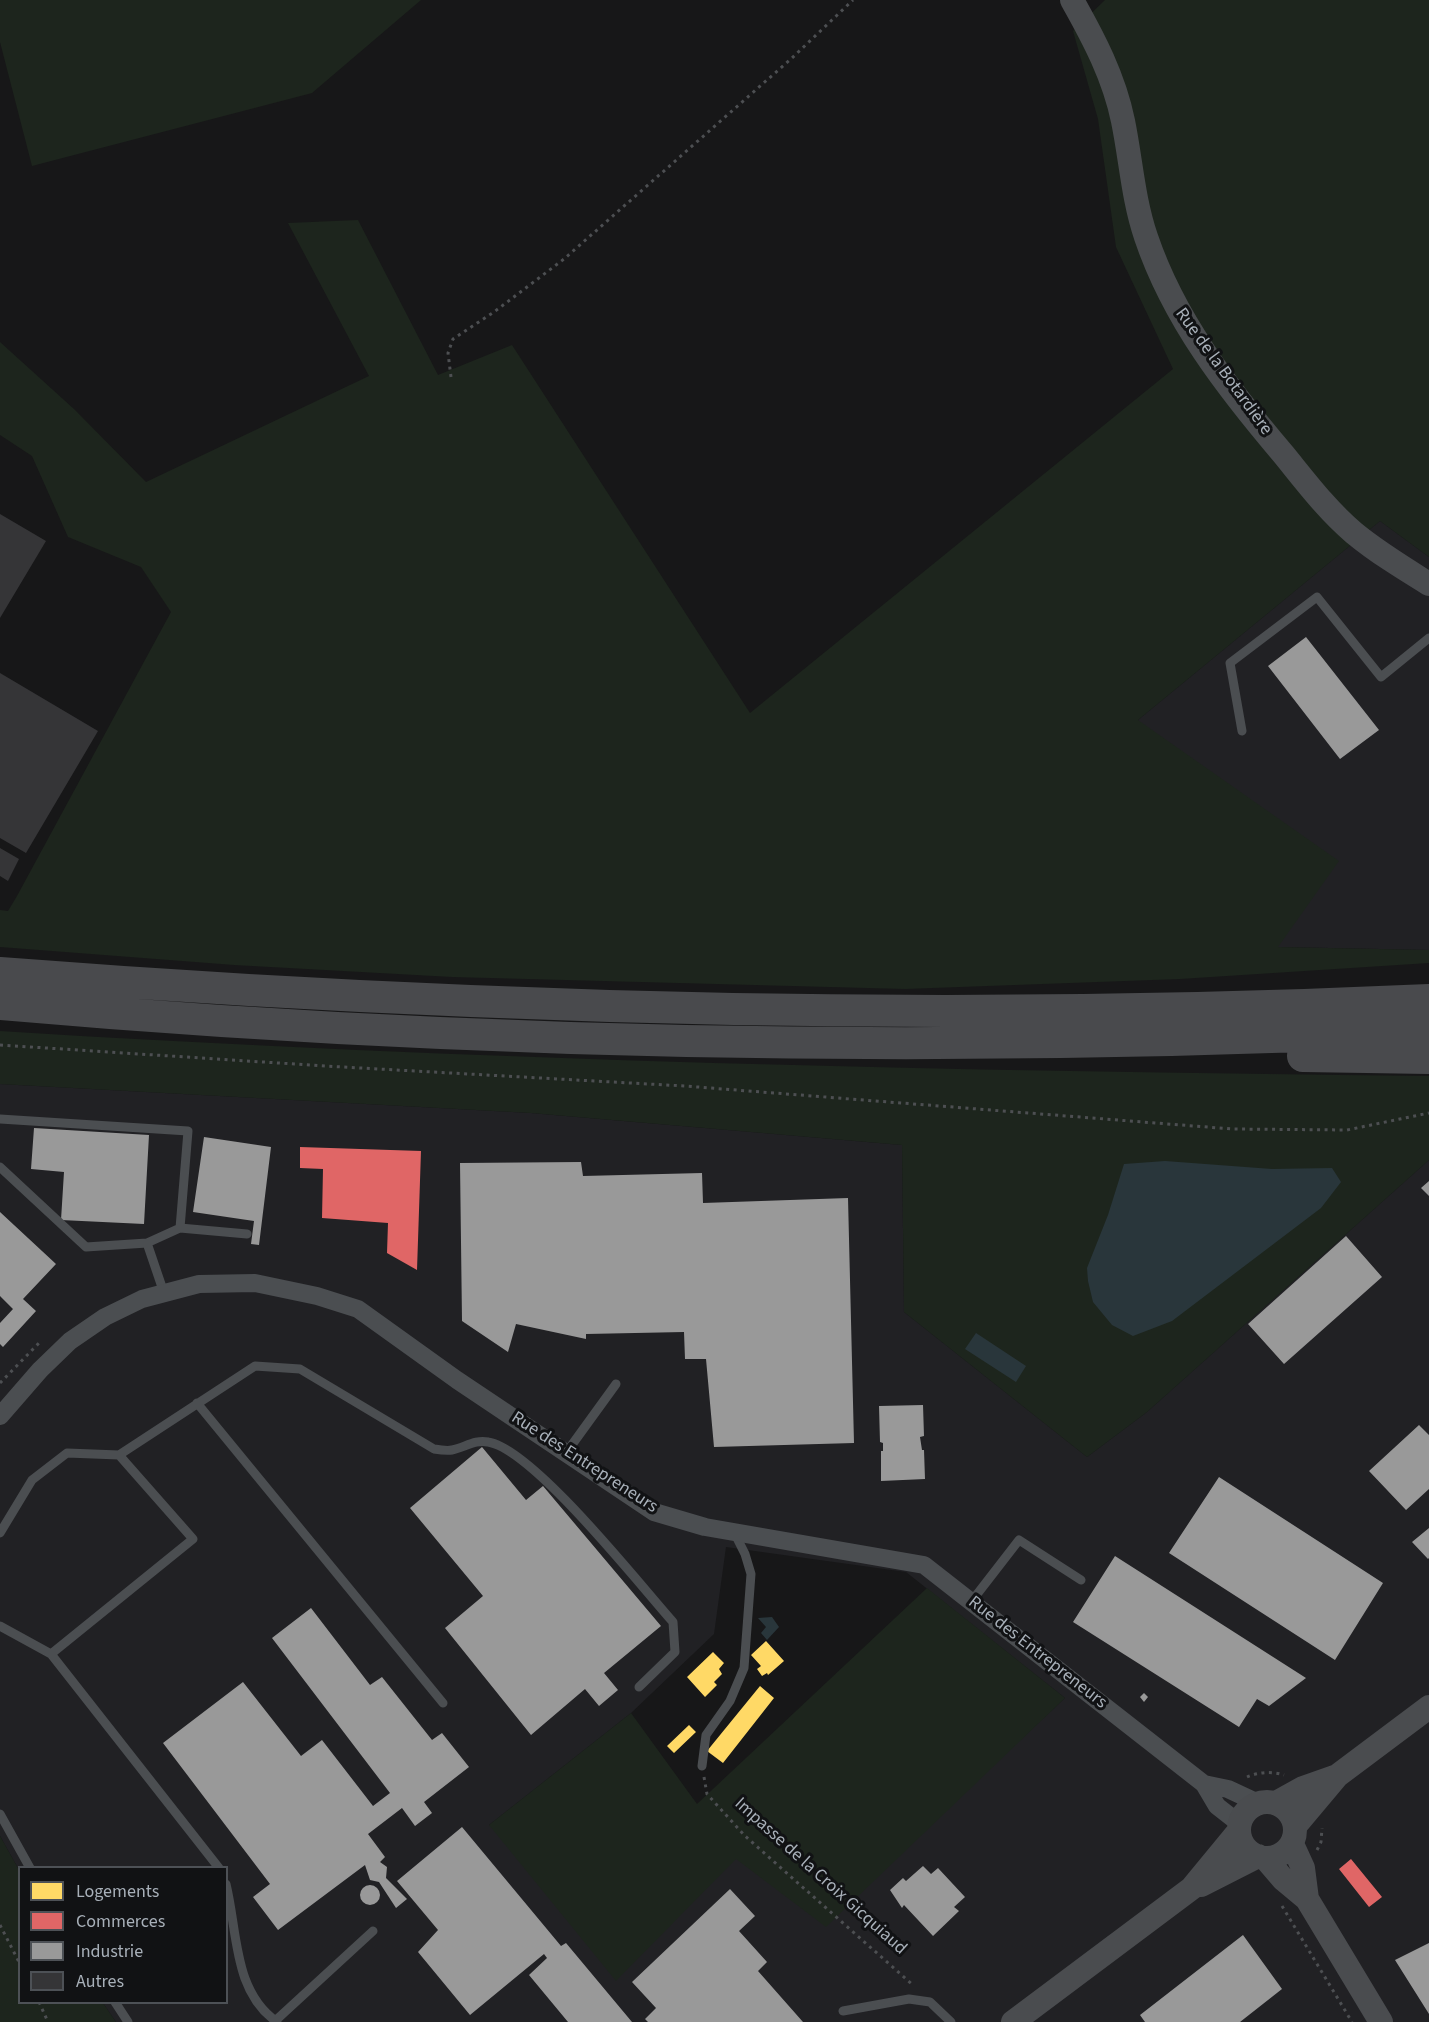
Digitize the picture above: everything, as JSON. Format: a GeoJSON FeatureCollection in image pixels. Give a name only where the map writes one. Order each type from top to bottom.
{"type":"FeatureCollection","features":[{"type":"Feature","properties":{"kind":"highway"},"geometry":{"type":"LineString","coordinates":[[0,973],[368,997],[681,1008],[851,1011],[1109,1010],[1421,995]]}},
{"type":"Feature","properties":{"kind":"highway"},"geometry":{"type":"LineString","coordinates":[[0,1004],[342,1028],[644,1039],[989,1042],[1245,1038],[1429,1031]]}},
{"type":"Feature","properties":{"kind":"highway"},"geometry":{"type":"LineString","coordinates":[[1245,1038],[1257,1055],[1429,1058]]}},
{"type":"Feature","properties":{"kind":"street","name":"Rue de la Botardière"},"geometry":{"type":"LineString","coordinates":[[1072,0],[1096,41],[1113,82],[1123,122],[1131,179],[1146,237],[1173,304],[1242,405],[1324,504],[1383,555],[1429,584]]}},
{"type":"Feature","properties":{"kind":"street","name":"Rue des Entrepreneurs"},"geometry":{"type":"LineString","coordinates":[[0,1416],[40,1370],[70,1341],[105,1317],[142,1299],[199,1284],[255,1283],[317,1296],[358,1309],[654,1512],[734,1532],[924,1565],[1204,1784],[1217,1806],[1239,1827]]}},
{"type":"Feature","properties":{"kind":"street"},"geometry":{"type":"LineString","coordinates":[[1192,1888],[1239,1827],[1243,1815],[1267,1803],[1309,1795],[1429,1707]]}},
{"type":"Feature","properties":{"kind":"street","name":"Rue des Entrepreneurs"},"geometry":{"type":"LineString","coordinates":[[1204,1784],[1267,1803]]}},
{"type":"Feature","properties":{"kind":"street"},"geometry":{"type":"LineString","coordinates":[[1013,2022],[1192,1888],[1261,1857],[1280,1855],[1293,1835],[1309,1795]]}},
{"type":"Feature","properties":{"kind":"street"},"geometry":{"type":"LineString","coordinates":[[1267,1803],[1289,1812],[1293,1835],[1286,1878]]}},
{"type":"Feature","properties":{"kind":"street"},"geometry":{"type":"LineString","coordinates":[[1239,1827],[1245,1846],[1286,1878],[1307,1899],[1381,2022]]}},
{"type":"Feature","properties":{"kind":"lane"},"geometry":{"type":"LineString","coordinates":[[1242,731],[1230,663],[1317,597],[1381,677],[1429,638]]}},
{"type":"Feature","properties":{"kind":"lane"},"geometry":{"type":"LineString","coordinates":[[0,1119],[188,1131],[180,1228]]}},
{"type":"Feature","properties":{"kind":"lane"},"geometry":{"type":"LineString","coordinates":[[0,1167],[86,1247],[147,1243],[180,1228],[247,1234]]}},
{"type":"Feature","properties":{"kind":"lane"},"geometry":{"type":"LineString","coordinates":[[147,1243],[164,1293]]}},
{"type":"Feature","properties":{"kind":"lane"},"geometry":{"type":"LineString","coordinates":[[0,1533],[32,1480],[67,1452],[119,1455],[255,1366],[300,1369],[434,1449],[452,1450],[474,1442],[488,1442],[507,1450],[551,1484],[673,1622],[675,1652],[639,1687]]}},
{"type":"Feature","properties":{"kind":"lane"},"geometry":{"type":"LineString","coordinates":[[566,1452],[616,1384]]}},
{"type":"Feature","properties":{"kind":"lane"},"geometry":{"type":"LineString","coordinates":[[197,1403],[443,1703]]}},
{"type":"Feature","properties":{"kind":"lane"},"geometry":{"type":"LineString","coordinates":[[51,1654],[193,1539],[119,1455]]}},
{"type":"Feature","properties":{"kind":"lane"},"geometry":{"type":"LineString","coordinates":[[702,1766],[706,1735],[730,1701],[744,1668],[751,1574],[745,1554],[734,1532]]}},
{"type":"Feature","properties":{"kind":"lane"},"geometry":{"type":"LineString","coordinates":[[971,1602],[1019,1540],[1081,1580]]}},
{"type":"Feature","properties":{"kind":"lane"},"geometry":{"type":"LineString","coordinates":[[0,1626],[51,1654],[217,1866]]}},
{"type":"Feature","properties":{"kind":"lane"},"geometry":{"type":"LineString","coordinates":[[0,1814],[29,1866]]}},
{"type":"Feature","properties":{"kind":"lane"},"geometry":{"type":"LineString","coordinates":[[228,1895],[241,1968],[256,2004],[276,2022],[373,1931]]}},
{"type":"Feature","properties":{"kind":"lane"},"geometry":{"type":"LineString","coordinates":[[843,2011],[909,1999],[930,2002],[951,2022]]}},
{"type":"Feature","properties":{"kind":"lane"},"geometry":{"type":"LineString","coordinates":[[116,2004],[128,2022]]}},
{"type":"Feature","properties":{"kind":"path"},"geometry":{"type":"LineString","coordinates":[[451,377],[448,352],[453,339],[494,312],[564,259],[792,58],[853,0]]}},
{"type":"Feature","properties":{"kind":"path"},"geometry":{"type":"LineString","coordinates":[[0,1045],[685,1086],[1232,1129],[1347,1130],[1429,1113]]}},
{"type":"Feature","properties":{"kind":"path","name":"Impasse de la Croix Gicquiaud"},"geometry":{"type":"LineString","coordinates":[[702,1766],[707,1794],[745,1836],[894,1966],[930,2002]]}},
{"type":"Feature","properties":{"kind":"path"},"geometry":{"type":"LineString","coordinates":[[1228,1790],[1235,1782],[1256,1773],[1278,1773],[1299,1781],[1322,1819],[1321,1842],[1310,1863],[1286,1878],[1352,2022]]}},
{"type":"Feature","properties":{"kind":"path"},"geometry":{"type":"LineString","coordinates":[[0,1925],[18,1960]]}},
{"type":"Feature","properties":{"kind":"path"},"geometry":{"type":"LineString","coordinates":[[40,2004],[48,2022]]}},
{"type":"Feature","properties":{"kind":"shaded area"},"geometry":{"type":"Polygon","coordinates":[[[0,0],[421,0],[312,93],[32,166],[0,42],[0,0]]]}},
{"type":"Feature","properties":{"kind":"shaded area"},"geometry":{"type":"Polygon","coordinates":[[[1105,0],[1429,0],[1429,557],[1380,521],[1138,720],[1339,861],[1278,947],[1429,950],[1429,963],[1180,979],[905,989],[452,977],[234,965],[0,947],[0,910],[8,911],[17,896],[171,612],[141,567],[68,537],[32,456],[0,435],[0,342],[74,409],[146,482],[369,376],[288,223],[358,220],[438,375],[512,345],[750,713],[1173,369],[1116,247],[1098,119],[1073,31],[1105,0]]]}},
{"type":"Feature","properties":{"kind":"shaded area"},"geometry":{"type":"Polygon","coordinates":[[[1380,521],[1429,557],[1429,950],[1278,947],[1138,720],[1380,521]]]}},
{"type":"Feature","properties":{"kind":"shaded area"},"geometry":{"type":"Polygon","coordinates":[[[0,1031],[357,1050],[714,1063],[1429,1076],[1429,1160],[1147,1412],[1087,1457],[904,1312],[902,1145],[531,1113],[0,1084],[0,1031]]]}},
{"type":"Feature","properties":{"kind":"shaded area"},"geometry":{"type":"Polygon","coordinates":[[[0,1084],[531,1113],[902,1145],[904,1312],[1087,1457],[1147,1412],[1429,1160],[1429,2022],[116,2022],[104,2004],[228,2004],[228,1866],[18,1866],[18,1868],[0,1836],[0,1084]],[[726,1547],[714,1634],[631,1713],[489,1825],[736,1859],[941,1814],[1065,1698],[906,1572],[726,1547]]]}},
{"type":"Feature","properties":{"kind":"shaded area"},"geometry":{"type":"Polygon","coordinates":[[[1165,1161],[1272,1169],[1332,1168],[1341,1182],[1321,1208],[1172,1321],[1133,1336],[1112,1325],[1093,1302],[1087,1268],[1108,1215],[1124,1164],[1165,1161]]]}},
{"type":"Feature","properties":{"kind":"shaded area"},"geometry":{"type":"Polygon","coordinates":[[[976,1333],[1026,1366],[1016,1382],[965,1349],[976,1333]]]}},
{"type":"Feature","properties":{"kind":"shaded area"},"geometry":{"type":"Polygon","coordinates":[[[927,1588],[1065,1698],[826,1927],[736,1859],[616,1981],[489,1825],[631,1713],[697,1804],[927,1588]]]}},
{"type":"Feature","properties":{"kind":"shaded area"},"geometry":{"type":"Polygon","coordinates":[[[772,1617],[779,1627],[767,1640],[761,1633],[766,1627],[758,1618],[772,1617]]]}},
{"type":"Feature","properties":{"kind":"shaded area"},"geometry":{"type":"Polygon","coordinates":[[[0,1836],[18,1868],[18,2004],[104,2004],[116,2022],[0,2022],[0,1836]]]}},
{"type":"Feature","properties":{"kind":"building: Logements"},"geometry":{"type":"Polygon","coordinates":[[[766,1641],[784,1661],[768,1675],[767,1673],[762,1676],[757,1669],[761,1666],[751,1655],[766,1641]]]}},
{"type":"Feature","properties":{"kind":"building: Logements"},"geometry":{"type":"Polygon","coordinates":[[[713,1652],[724,1663],[719,1669],[722,1674],[714,1682],[717,1685],[705,1697],[687,1677],[713,1652]]]}},
{"type":"Feature","properties":{"kind":"building: Logements"},"geometry":{"type":"Polygon","coordinates":[[[760,1686],[774,1698],[723,1763],[707,1751],[760,1686]]]}},
{"type":"Feature","properties":{"kind":"building: Logements"},"geometry":{"type":"Polygon","coordinates":[[[689,1725],[696,1732],[674,1753],[667,1746],[689,1725]]]}},
{"type":"Feature","properties":{"kind":"building: Commerces"},"geometry":{"type":"Polygon","coordinates":[[[300,1147],[421,1151],[417,1270],[387,1253],[388,1223],[322,1218],[323,1169],[300,1168],[300,1147]]]}},
{"type":"Feature","properties":{"kind":"building: Commerces"},"geometry":{"type":"Polygon","coordinates":[[[1351,1859],[1382,1897],[1369,1907],[1339,1869],[1351,1859]]]}},
{"type":"Feature","properties":{"kind":"building: Industrie"},"geometry":{"type":"Polygon","coordinates":[[[1306,637],[1379,730],[1340,759],[1268,666],[1306,637]]]}},
{"type":"Feature","properties":{"kind":"building: Industrie"},"geometry":{"type":"Polygon","coordinates":[[[34,1128],[149,1135],[144,1224],[61,1220],[64,1172],[31,1169],[34,1128]]]}},
{"type":"Feature","properties":{"kind":"building: Industrie"},"geometry":{"type":"Polygon","coordinates":[[[204,1137],[271,1147],[259,1245],[251,1244],[254,1221],[193,1212],[204,1137]]]}},
{"type":"Feature","properties":{"kind":"building: Industrie"},"geometry":{"type":"Polygon","coordinates":[[[581,1162],[583,1176],[702,1173],[703,1203],[848,1198],[854,1443],[714,1447],[706,1359],[685,1359],[684,1332],[586,1334],[586,1339],[516,1324],[508,1352],[462,1321],[460,1163],[581,1162]]]}},
{"type":"Feature","properties":{"kind":"building: Industrie"},"geometry":{"type":"Polygon","coordinates":[[[1429,1181],[1429,1196],[1421,1188],[1429,1181]]]}},
{"type":"Feature","properties":{"kind":"building: Industrie"},"geometry":{"type":"Polygon","coordinates":[[[0,1212],[56,1264],[23,1299],[36,1311],[3,1347],[0,1344],[0,1323],[13,1309],[0,1296],[0,1212]]]}},
{"type":"Feature","properties":{"kind":"building: Industrie"},"geometry":{"type":"Polygon","coordinates":[[[1346,1236],[1382,1277],[1284,1364],[1248,1324],[1346,1236]]]}},
{"type":"Feature","properties":{"kind":"building: Industrie"},"geometry":{"type":"Polygon","coordinates":[[[923,1405],[924,1436],[920,1437],[922,1450],[924,1450],[925,1479],[881,1481],[883,1443],[880,1442],[879,1406],[923,1405]]]}},
{"type":"Feature","properties":{"kind":"building: Industrie"},"geometry":{"type":"Polygon","coordinates":[[[1419,1425],[1429,1435],[1429,1489],[1406,1510],[1369,1471],[1419,1425]]]}},
{"type":"Feature","properties":{"kind":"building: Industrie"},"geometry":{"type":"Polygon","coordinates":[[[482,1447],[526,1500],[543,1486],[661,1626],[604,1673],[618,1690],[599,1706],[585,1689],[531,1735],[445,1628],[483,1596],[410,1508],[482,1447]]]}},
{"type":"Feature","properties":{"kind":"building: Industrie"},"geometry":{"type":"Polygon","coordinates":[[[1219,1477],[1383,1583],[1335,1660],[1169,1553],[1219,1477]]]}},
{"type":"Feature","properties":{"kind":"building: Industrie"},"geometry":{"type":"Polygon","coordinates":[[[1429,1528],[1429,1558],[1428,1559],[1412,1542],[1429,1528]]]}},
{"type":"Feature","properties":{"kind":"building: Industrie"},"geometry":{"type":"Polygon","coordinates":[[[1115,1556],[1306,1678],[1269,1706],[1257,1699],[1239,1727],[1073,1622],[1115,1556]]]}},
{"type":"Feature","properties":{"kind":"building: Industrie"},"geometry":{"type":"Polygon","coordinates":[[[311,1608],[370,1685],[382,1677],[432,1740],[442,1733],[469,1767],[424,1802],[432,1813],[415,1826],[402,1808],[368,1834],[385,1857],[380,1862],[387,1867],[386,1878],[407,1899],[396,1908],[379,1882],[370,1880],[365,1865],[278,1930],[253,1897],[270,1884],[163,1743],[243,1682],[301,1756],[322,1740],[373,1806],[390,1793],[272,1638],[311,1608]]]}},
{"type":"Feature","properties":{"kind":"building: Industrie"},"geometry":{"type":"Polygon","coordinates":[[[1144,1693],[1148,1697],[1144,1702],[1140,1697],[1144,1693]]]}},
{"type":"Feature","properties":{"kind":"building: Industrie"},"geometry":{"type":"Polygon","coordinates":[[[462,1827],[561,1946],[566,1943],[632,2022],[568,2022],[529,1975],[547,1958],[544,1954],[470,2015],[418,1952],[438,1930],[397,1881],[462,1827]]]}},
{"type":"Feature","properties":{"kind":"building: Industrie"},"geometry":{"type":"Polygon","coordinates":[[[923,1866],[931,1874],[938,1868],[965,1897],[954,1907],[959,1911],[933,1936],[904,1905],[902,1908],[890,1890],[903,1878],[906,1881],[923,1866]]]}},
{"type":"Feature","properties":{"kind":"building: Industrie"},"geometry":{"type":"Polygon","coordinates":[[[370,1885],[377,1888],[380,1895],[377,1902],[370,1905],[363,1902],[360,1895],[363,1888],[370,1885]]]}},
{"type":"Feature","properties":{"kind":"building: Industrie"},"geometry":{"type":"Polygon","coordinates":[[[730,1889],[755,1916],[739,1931],[767,1962],[758,1971],[803,2022],[648,2022],[645,2019],[656,2008],[632,1982],[730,1889]]]}},
{"type":"Feature","properties":{"kind":"building: Industrie"},"geometry":{"type":"Polygon","coordinates":[[[1243,1935],[1282,1989],[1240,2022],[1145,2022],[1140,2015],[1243,1935]]]}},
{"type":"Feature","properties":{"kind":"building: Industrie"},"geometry":{"type":"Polygon","coordinates":[[[1429,1943],[1429,2014],[1395,1960],[1429,1943]]]}},
{"type":"Feature","properties":{"kind":"building: Autres"},"geometry":{"type":"Polygon","coordinates":[[[0,514],[46,541],[0,618],[0,514]]]}},
{"type":"Feature","properties":{"kind":"building: Autres"},"geometry":{"type":"Polygon","coordinates":[[[0,673],[98,731],[26,853],[0,838],[0,673]]]}},
{"type":"Feature","properties":{"kind":"building: Autres"},"geometry":{"type":"Polygon","coordinates":[[[0,848],[19,859],[8,881],[0,876],[0,848]]]}}]}
